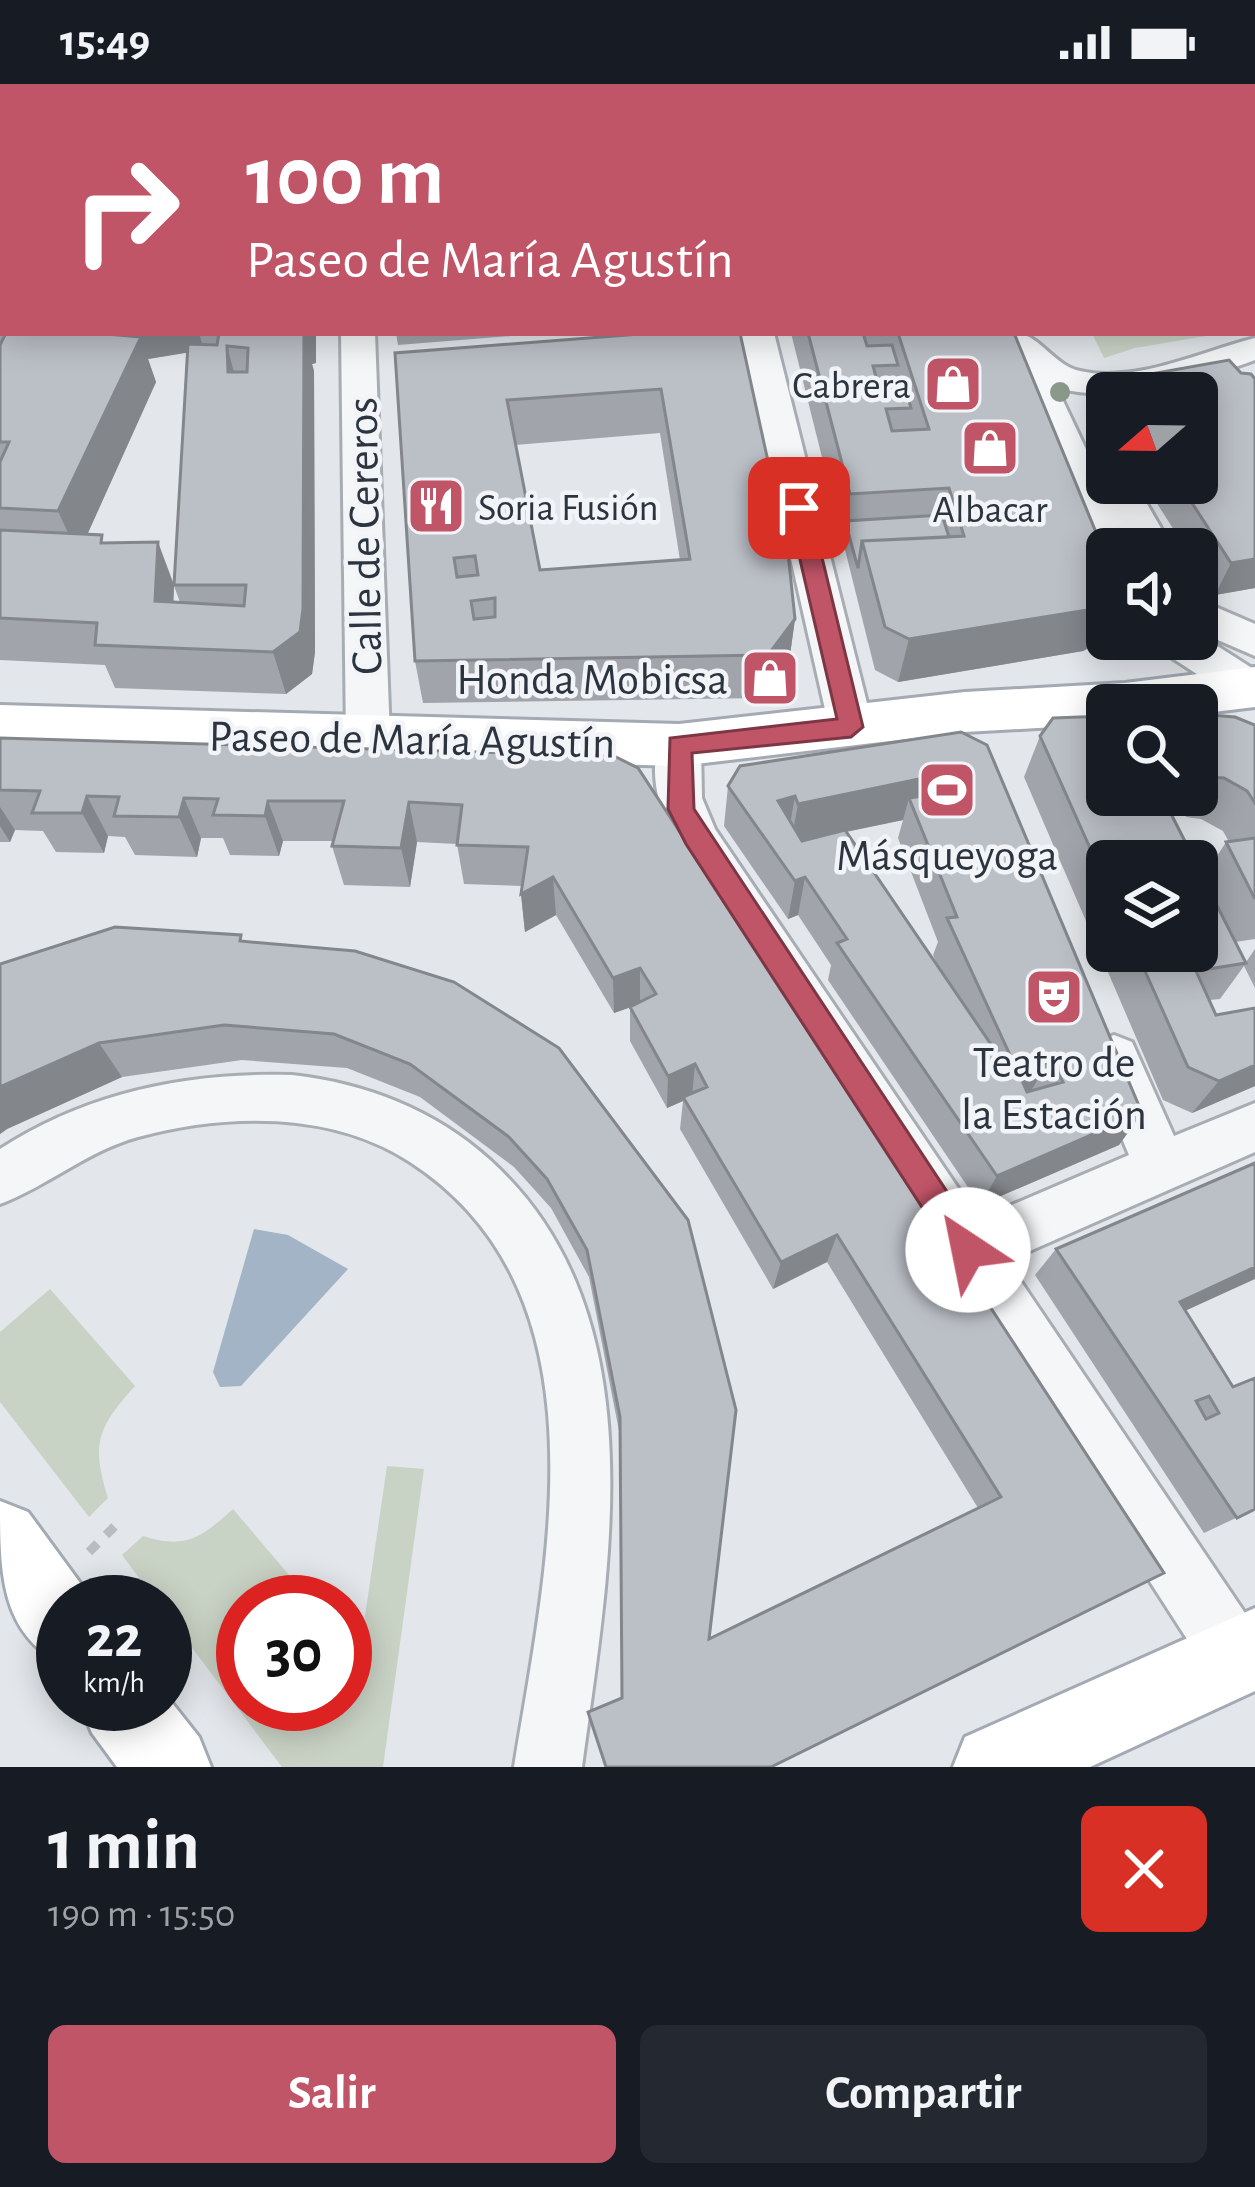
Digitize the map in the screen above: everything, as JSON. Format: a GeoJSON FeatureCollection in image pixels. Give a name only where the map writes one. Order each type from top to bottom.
{"type":"FeatureCollection","features":[{"type":"Feature","properties":{"kind":"main road","name":"Paseo de María Agustín"},"geometry":{"type":"LineString","coordinates":[[1218,651],[1254,670]]}},
{"type":"Feature","properties":{"kind":"main road","name":"Paseo de María Agustín"},"geometry":{"type":"LineString","coordinates":[[974,732],[1010,694],[1117,660]]}},
{"type":"Feature","properties":{"kind":"main road","name":"Paseo de María Agustín"},"geometry":{"type":"LineString","coordinates":[[0,726],[679,745],[851,727],[974,732],[1125,703],[1254,670]]}},
{"type":"Feature","properties":{"kind":"main road"},"geometry":{"type":"LineString","coordinates":[[0,1540],[36,1589]]}},
{"type":"Feature","properties":{"kind":"main road"},"geometry":{"type":"LineString","coordinates":[[995,1767],[1246,1654]]}},
{"type":"Feature","properties":{"kind":"main road"},"geometry":{"type":"LineString","coordinates":[[142,1731],[169,1767]]}},
{"type":"Feature","properties":{"kind":"street"},"geometry":{"type":"LineString","coordinates":[[1030,338],[1071,381],[1086,426]]}},
{"type":"Feature","properties":{"kind":"street"},"geometry":{"type":"LineString","coordinates":[[1030,338],[1105,528]]}},
{"type":"Feature","properties":{"kind":"street"},"geometry":{"type":"LineString","coordinates":[[750,339],[851,727]]}},
{"type":"Feature","properties":{"kind":"street"},"geometry":{"type":"LineString","coordinates":[[1071,381],[1139,377],[1239,354],[1247,389]]}},
{"type":"Feature","properties":{"kind":"street","name":"Calle de Cereros"},"geometry":{"type":"LineString","coordinates":[[367,358],[368,738]]}},
{"type":"Feature","properties":{"kind":"street"},"geometry":{"type":"LineString","coordinates":[[679,745],[679,798],[686,821],[968,1250],[1246,1654]]}},
{"type":"Feature","properties":{"kind":"street"},"geometry":{"type":"LineString","coordinates":[[1091,1006],[1161,1167]]}},
{"type":"Feature","properties":{"kind":"street"},"geometry":{"type":"LineString","coordinates":[[0,1179],[68,1139],[142,1110],[216,1097],[260,1097],[310,1100],[376,1116],[454,1160],[494,1200],[532,1252],[555,1300],[568,1348],[576,1420],[575,1516],[564,1657],[548,1767]]}},
{"type":"Feature","properties":{"kind":"street"},"geometry":{"type":"LineString","coordinates":[[968,1250],[1255,1127]]}},
{"type":"Feature","properties":{"kind":"path"},"geometry":{"type":"LineString","coordinates":[[89,1552],[118,1522]]}},
{"type":"Feature","properties":{"kind":"green space"},"geometry":{"type":"Polygon","coordinates":[[[1093,336],[1206,336],[1135,348],[1104,358],[1093,336]]]}},
{"type":"Feature","properties":{"kind":"green space"},"geometry":{"type":"Polygon","coordinates":[[[50,1289],[135,1386],[105,1426],[99,1450],[108,1498],[89,1517],[0,1402],[0,1332],[50,1289]]]}},
{"type":"Feature","properties":{"kind":"green space"},"geometry":{"type":"Polygon","coordinates":[[[387,1466],[424,1469],[383,1767],[282,1767],[255,1731],[372,1731],[371,1575],[387,1466]]]}},
{"type":"Feature","properties":{"kind":"green space"},"geometry":{"type":"Polygon","coordinates":[[[233,1509],[289,1575],[216,1575],[216,1680],[192,1648],[192,1575],[137,1575],[122,1555],[143,1536],[171,1542],[192,1538],[233,1509]]]}},
{"type":"Feature","properties":{"kind":"water"},"geometry":{"type":"Polygon","coordinates":[[[254,1229],[288,1235],[348,1269],[241,1386],[220,1387],[213,1372],[254,1229]]]}},
{"type":"Feature","properties":{"kind":"building"},"geometry":{"type":"Polygon","coordinates":[[[4,336],[141,337],[58,511],[0,508],[0,462],[9,442],[0,442],[0,345],[4,336]]]}},
{"type":"Feature","properties":{"kind":"building"},"geometry":{"type":"Polygon","coordinates":[[[218,336],[304,336],[300,632],[273,652],[95,645],[97,623],[0,618],[0,530],[102,535],[101,543],[158,542],[155,601],[244,606],[246,585],[174,585],[188,344],[217,345],[218,336]],[[227,346],[228,372],[247,372],[248,348],[227,346]]]}},
{"type":"Feature","properties":{"kind":"building"},"geometry":{"type":"Polygon","coordinates":[[[614,336],[741,336],[788,553],[795,619],[768,655],[415,661],[395,353],[614,336]],[[661,389],[507,400],[540,570],[690,559],[661,389]],[[475,556],[454,558],[457,577],[478,575],[475,556]],[[495,598],[471,601],[474,619],[495,617],[495,598]]]}},
{"type":"Feature","properties":{"kind":"building"},"geometry":{"type":"Polygon","coordinates":[[[809,336],[864,336],[867,346],[892,345],[898,365],[873,366],[879,388],[905,387],[911,408],[886,409],[892,431],[929,429],[899,336],[1015,336],[1094,528],[1086,528],[1086,610],[909,639],[885,627],[862,541],[964,536],[949,488],[850,494],[809,336]]]}},
{"type":"Feature","properties":{"kind":"building"},"geometry":{"type":"Polygon","coordinates":[[[1229,360],[1255,379],[1255,559],[1231,563],[1218,543],[1218,528],[1208,528],[1193,504],[1218,504],[1218,372],[1162,372],[1229,360]]]}},
{"type":"Feature","properties":{"kind":"building"},"geometry":{"type":"Polygon","coordinates":[[[942,515],[949,537],[862,541],[858,568],[845,521],[942,515]]]}},
{"type":"Feature","properties":{"kind":"building"},"geometry":{"type":"Polygon","coordinates":[[[1218,716],[1255,725],[1255,803],[1247,791],[1218,778],[1218,716]]]}},
{"type":"Feature","properties":{"kind":"building"},"geometry":{"type":"Polygon","coordinates":[[[1086,717],[1086,816],[1172,816],[1184,840],[1086,840],[1040,736],[1053,718],[1086,717]]]}},
{"type":"Feature","properties":{"kind":"building"},"geometry":{"type":"Polygon","coordinates":[[[961,732],[987,745],[1142,1113],[997,1176],[837,943],[847,939],[805,877],[795,881],[728,786],[740,766],[961,732]],[[924,778],[798,804],[795,796],[778,801],[802,841],[845,830],[1001,1059],[1010,1055],[947,918],[957,917],[909,798],[930,795],[924,778]],[[1050,1058],[1016,1067],[1027,1092],[1063,1082],[1050,1058]]]}},
{"type":"Feature","properties":{"kind":"building"},"geometry":{"type":"Polygon","coordinates":[[[0,738],[614,756],[638,768],[1164,1573],[771,1767],[606,1767],[588,1712],[622,1698],[620,1417],[587,1250],[547,1179],[509,1137],[410,1064],[334,1034],[224,1025],[99,1043],[0,1087],[0,964],[115,927],[241,935],[240,941],[355,951],[454,982],[559,1048],[688,1220],[736,1410],[709,1639],[1001,1497],[837,1235],[781,1262],[683,1097],[707,1087],[695,1064],[668,1076],[630,1007],[656,994],[640,968],[613,978],[553,877],[521,894],[528,847],[457,845],[462,805],[409,802],[401,848],[332,846],[344,801],[268,801],[265,816],[213,815],[218,799],[184,798],[179,817],[114,816],[119,797],[87,796],[82,813],[32,813],[40,791],[0,790],[0,738]]]}},
{"type":"Feature","properties":{"kind":"building"},"geometry":{"type":"Polygon","coordinates":[[[1255,838],[1255,899],[1226,842],[1255,838]]]}},
{"type":"Feature","properties":{"kind":"building"},"geometry":{"type":"Polygon","coordinates":[[[1218,908],[1246,963],[1218,967],[1218,908]]]}},
{"type":"Feature","properties":{"kind":"building"},"geometry":{"type":"Polygon","coordinates":[[[1145,972],[1196,972],[1216,1015],[1255,1008],[1255,1065],[1219,1081],[1188,1067],[1145,972]]]}},
{"type":"Feature","properties":{"kind":"building"},"geometry":{"type":"Polygon","coordinates":[[[1255,1163],[1255,1267],[1180,1302],[1233,1387],[1255,1378],[1255,1509],[1237,1518],[1056,1249],[1255,1163]],[[1209,1396],[1196,1401],[1206,1419],[1219,1413],[1209,1396]]]}},
{"type":"Feature","properties":{"kind":"place","name":"Cabrera"},"geometry":{"type":"Point","coordinates":[953,384]}},
{"type":"Feature","properties":{"kind":"place","name":"Albacar"},"geometry":{"type":"Point","coordinates":[990,448]}},
{"type":"Feature","properties":{"kind":"place","name":"Soria Fusión"},"geometry":{"type":"Point","coordinates":[436,506]}},
{"type":"Feature","properties":{"kind":"place","name":"Honda Mobicsa"},"geometry":{"type":"Point","coordinates":[770,678]}},
{"type":"Feature","properties":{"kind":"place","name":"Másqueyoga"},"geometry":{"type":"Point","coordinates":[947,790]}},
{"type":"Feature","properties":{"kind":"place","name":"Teatro de la Estación"},"geometry":{"type":"Point","coordinates":[1054,997]}},
{"type":"Feature","properties":{"kind":"route"},"geometry":{"type":"LineString","coordinates":[[799,508],[851,727],[679,745],[681,809],[968,1250]]}}]}
